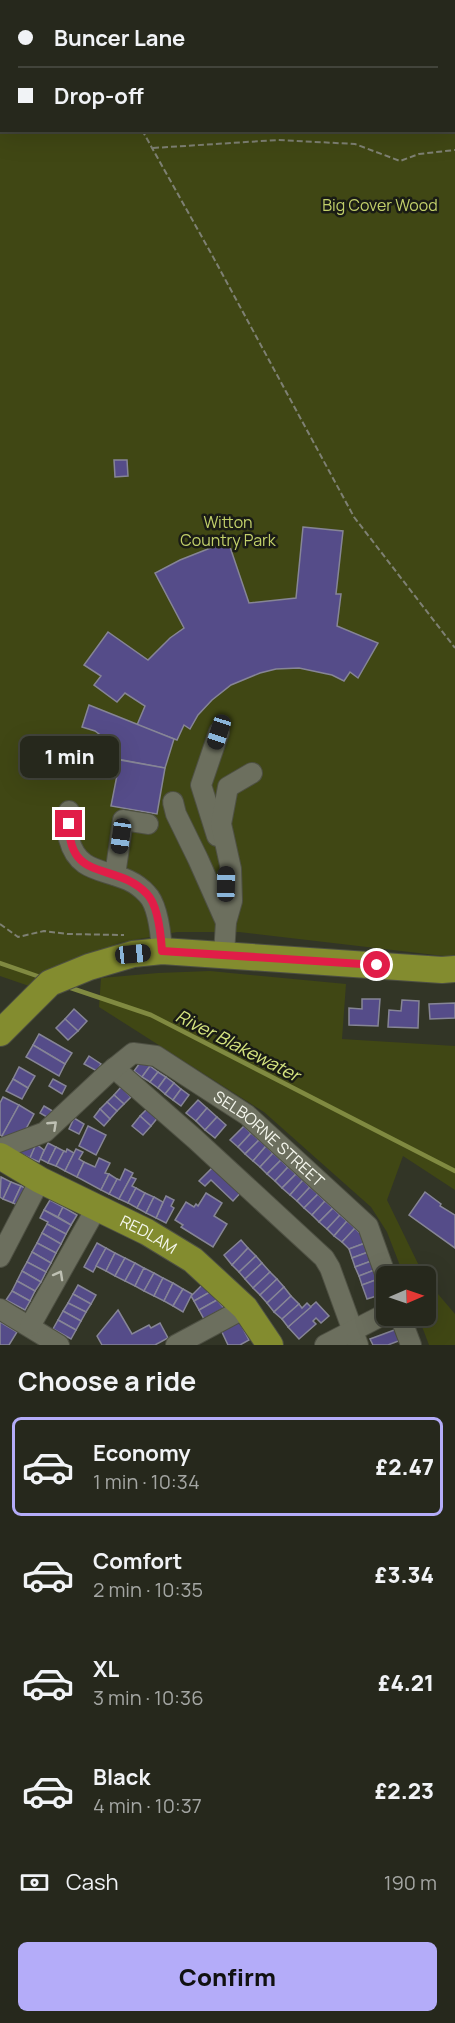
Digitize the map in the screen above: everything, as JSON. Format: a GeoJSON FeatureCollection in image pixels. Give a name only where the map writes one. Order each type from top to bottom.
{"type":"FeatureCollection","features":[{"type":"Feature","properties":{"kind":"main road"},"geometry":{"type":"LineString","coordinates":[[0,1033],[50,984],[89,967],[133,954],[154,952],[224,954],[442,970],[455,969]]}},
{"type":"Feature","properties":{"kind":"main road","name":"REDLAM"},"geometry":{"type":"LineString","coordinates":[[0,1156],[40,1180],[147,1232],[194,1260],[245,1308],[270,1345]]}},
{"type":"Feature","properties":{"kind":"street"},"geometry":{"type":"LineString","coordinates":[[219,732],[201,785],[226,872],[226,896],[222,915],[224,954]]}},
{"type":"Feature","properties":{"kind":"street"},"geometry":{"type":"LineString","coordinates":[[222,915],[232,901],[231,868],[221,824],[228,787],[252,773]]}},
{"type":"Feature","properties":{"kind":"street"},"geometry":{"type":"LineString","coordinates":[[173,802],[176,814],[222,915]]}},
{"type":"Feature","properties":{"kind":"street"},"geometry":{"type":"LineString","coordinates":[[69,811],[69,837],[76,859],[93,869],[124,877],[149,895],[160,926],[154,952]]}},
{"type":"Feature","properties":{"kind":"street"},"geometry":{"type":"LineString","coordinates":[[116,874],[123,820],[148,824]]}},
{"type":"Feature","properties":{"kind":"street","name":"SELBORNE STREET"},"geometry":{"type":"LineString","coordinates":[[0,1149],[45,1132],[133,1053],[156,1056],[247,1115],[369,1226],[383,1266]]}},
{"type":"Feature","properties":{"kind":"street"},"geometry":{"type":"LineString","coordinates":[[114,1068],[324,1258],[330,1268],[355,1337]]}},
{"type":"Feature","properties":{"kind":"street"},"geometry":{"type":"LineString","coordinates":[[0,1257],[40,1180]]}},
{"type":"Feature","properties":{"kind":"street"},"geometry":{"type":"LineString","coordinates":[[30,1326],[97,1207]]}},
{"type":"Feature","properties":{"kind":"street"},"geometry":{"type":"LineString","coordinates":[[176,1345],[245,1308]]}},
{"type":"Feature","properties":{"kind":"street"},"geometry":{"type":"LineString","coordinates":[[0,1309],[59,1345]]}},
{"type":"Feature","properties":{"kind":"street"},"geometry":{"type":"LineString","coordinates":[[326,1345],[355,1337],[376,1321]]}},
{"type":"Feature","properties":{"kind":"street"},"geometry":{"type":"LineString","coordinates":[[404,1326],[411,1345]]}},
{"type":"Feature","properties":{"kind":"path"},"geometry":{"type":"LineString","coordinates":[[143,132],[354,517],[455,648]]}},
{"type":"Feature","properties":{"kind":"path"},"geometry":{"type":"LineString","coordinates":[[153,148],[278,140],[355,144],[400,160],[418,154],[455,150]]}},
{"type":"Feature","properties":{"kind":"path"},"geometry":{"type":"LineString","coordinates":[[0,924],[18,937],[44,931],[67,934],[130,935],[154,952]]}},
{"type":"Feature","properties":{"kind":"green space","name":"Witton Country Park"},"geometry":{"type":"Polygon","coordinates":[[[0,132],[455,132],[455,956],[239,932],[177,932],[134,940],[47,970],[29,986],[0,976],[0,132]]]}},
{"type":"Feature","properties":{"kind":"green space"},"geometry":{"type":"Polygon","coordinates":[[[210,971],[346,984],[342,1039],[455,1046],[455,1190],[403,1156],[387,1200],[419,1266],[400,1266],[387,1232],[371,1207],[264,1112],[99,1007],[101,978],[210,971]]]}},
{"type":"Feature","properties":{"kind":"green space"},"geometry":{"type":"Polygon","coordinates":[[[436,1292],[455,1314],[455,1345],[429,1345],[422,1326],[436,1326],[436,1292]]]}},
{"type":"Feature","properties":{"kind":"building"},"geometry":{"type":"Polygon","coordinates":[[[114,460],[127,460],[128,476],[115,477],[114,460]]]}},
{"type":"Feature","properties":{"kind":"building"},"geometry":{"type":"Polygon","coordinates":[[[303,527],[343,531],[336,594],[341,594],[337,626],[378,643],[358,678],[350,672],[344,681],[332,675],[299,668],[276,669],[260,673],[231,685],[212,700],[198,715],[190,729],[184,725],[177,740],[137,725],[145,706],[125,693],[117,702],[94,685],[101,676],[84,665],[108,632],[148,660],[170,638],[184,628],[155,573],[180,560],[228,541],[249,603],[296,598],[303,527]]]}},
{"type":"Feature","properties":{"kind":"building"},"geometry":{"type":"Polygon","coordinates":[[[89,705],[174,739],[165,768],[101,756],[103,737],[95,731],[82,727],[89,705]]]}},
{"type":"Feature","properties":{"kind":"building"},"geometry":{"type":"Polygon","coordinates":[[[120,760],[165,768],[157,814],[111,806],[120,760]]]}},
{"type":"Feature","properties":{"kind":"building"},"geometry":{"type":"Polygon","coordinates":[[[362,999],[380,999],[378,1026],[349,1025],[349,1008],[362,1009],[362,999]]]}},
{"type":"Feature","properties":{"kind":"building"},"geometry":{"type":"Polygon","coordinates":[[[402,1000],[419,1001],[418,1028],[388,1027],[389,1010],[401,1011],[402,1000]]]}},
{"type":"Feature","properties":{"kind":"building"},"geometry":{"type":"Polygon","coordinates":[[[455,1003],[455,1018],[430,1019],[429,1004],[455,1003]]]}},
{"type":"Feature","properties":{"kind":"building"},"geometry":{"type":"Polygon","coordinates":[[[74,1009],[87,1021],[78,1031],[65,1019],[74,1009]]]}},
{"type":"Feature","properties":{"kind":"building"},"geometry":{"type":"Polygon","coordinates":[[[65,1019],[78,1031],[68,1040],[56,1028],[65,1019]]]}},
{"type":"Feature","properties":{"kind":"building"},"geometry":{"type":"Polygon","coordinates":[[[39,1034],[72,1053],[65,1064],[33,1045],[39,1034]]]}},
{"type":"Feature","properties":{"kind":"building"},"geometry":{"type":"Polygon","coordinates":[[[33,1045],[65,1064],[59,1076],[26,1057],[33,1045]]]}},
{"type":"Feature","properties":{"kind":"building"},"geometry":{"type":"Polygon","coordinates":[[[89,1056],[101,1064],[97,1071],[84,1064],[89,1056]]]}},
{"type":"Feature","properties":{"kind":"building"},"geometry":{"type":"Polygon","coordinates":[[[142,1060],[150,1066],[142,1077],[134,1071],[142,1060]]]}},
{"type":"Feature","properties":{"kind":"building"},"geometry":{"type":"Polygon","coordinates":[[[150,1066],[158,1072],[150,1082],[142,1077],[150,1066]]]}},
{"type":"Feature","properties":{"kind":"building"},"geometry":{"type":"Polygon","coordinates":[[[19,1067],[35,1076],[28,1088],[13,1079],[19,1067]]]}},
{"type":"Feature","properties":{"kind":"building"},"geometry":{"type":"Polygon","coordinates":[[[158,1072],[166,1077],[158,1088],[150,1082],[158,1072]]]}},
{"type":"Feature","properties":{"kind":"building"},"geometry":{"type":"Polygon","coordinates":[[[166,1077],[174,1083],[165,1094],[158,1088],[166,1077]]]}},
{"type":"Feature","properties":{"kind":"building"},"geometry":{"type":"Polygon","coordinates":[[[13,1079],[28,1088],[22,1099],[6,1091],[13,1079]]]}},
{"type":"Feature","properties":{"kind":"building"},"geometry":{"type":"Polygon","coordinates":[[[53,1079],[66,1086],[62,1094],[49,1086],[53,1079]]]}},
{"type":"Feature","properties":{"kind":"building"},"geometry":{"type":"Polygon","coordinates":[[[174,1083],[181,1089],[173,1100],[165,1094],[174,1083]]]}},
{"type":"Feature","properties":{"kind":"building"},"geometry":{"type":"Polygon","coordinates":[[[121,1087],[131,1097],[124,1104],[114,1095],[121,1087]]]}},
{"type":"Feature","properties":{"kind":"building"},"geometry":{"type":"Polygon","coordinates":[[[181,1089],[189,1095],[181,1106],[173,1100],[181,1089]]]}},
{"type":"Feature","properties":{"kind":"building"},"geometry":{"type":"Polygon","coordinates":[[[114,1095],[124,1104],[117,1111],[107,1102],[114,1095]]]}},
{"type":"Feature","properties":{"kind":"building"},"geometry":{"type":"Polygon","coordinates":[[[3,1097],[19,1105],[2,1136],[0,1135],[0,1103],[3,1097]]]}},
{"type":"Feature","properties":{"kind":"building"},"geometry":{"type":"Polygon","coordinates":[[[198,1100],[207,1108],[196,1121],[186,1113],[198,1100]]]}},
{"type":"Feature","properties":{"kind":"building"},"geometry":{"type":"Polygon","coordinates":[[[107,1102],[117,1111],[110,1119],[100,1109],[107,1102]]]}},
{"type":"Feature","properties":{"kind":"building"},"geometry":{"type":"Polygon","coordinates":[[[19,1105],[34,1114],[21,1138],[12,1142],[2,1136],[19,1105]]]}},
{"type":"Feature","properties":{"kind":"building"},"geometry":{"type":"Polygon","coordinates":[[[44,1106],[56,1113],[52,1120],[40,1113],[44,1106]]]}},
{"type":"Feature","properties":{"kind":"building"},"geometry":{"type":"Polygon","coordinates":[[[149,1107],[159,1116],[151,1126],[140,1116],[149,1107]]]}},
{"type":"Feature","properties":{"kind":"building"},"geometry":{"type":"Polygon","coordinates":[[[207,1108],[217,1117],[205,1130],[196,1121],[207,1108]]]}},
{"type":"Feature","properties":{"kind":"building"},"geometry":{"type":"Polygon","coordinates":[[[100,1109],[110,1119],[104,1126],[94,1117],[100,1109]]]}},
{"type":"Feature","properties":{"kind":"building"},"geometry":{"type":"Polygon","coordinates":[[[140,1116],[151,1126],[143,1135],[132,1126],[140,1116]]]}},
{"type":"Feature","properties":{"kind":"building"},"geometry":{"type":"Polygon","coordinates":[[[217,1117],[226,1125],[215,1138],[205,1130],[217,1117]]]}},
{"type":"Feature","properties":{"kind":"building"},"geometry":{"type":"Polygon","coordinates":[[[74,1118],[84,1124],[79,1134],[69,1129],[74,1118]]]}},
{"type":"Feature","properties":{"kind":"building"},"geometry":{"type":"Polygon","coordinates":[[[88,1126],[106,1135],[96,1155],[79,1146],[88,1126]]]}},
{"type":"Feature","properties":{"kind":"building"},"geometry":{"type":"Polygon","coordinates":[[[244,1126],[251,1133],[238,1147],[230,1140],[244,1126]]]}},
{"type":"Feature","properties":{"kind":"building"},"geometry":{"type":"Polygon","coordinates":[[[251,1133],[259,1140],[245,1154],[238,1147],[251,1133]]]}},
{"type":"Feature","properties":{"kind":"building"},"geometry":{"type":"Polygon","coordinates":[[[259,1140],[266,1146],[253,1161],[245,1154],[259,1140]]]}},
{"type":"Feature","properties":{"kind":"building"},"geometry":{"type":"Polygon","coordinates":[[[38,1142],[30,1158],[13,1150],[38,1142]]]}},
{"type":"Feature","properties":{"kind":"building"},"geometry":{"type":"Polygon","coordinates":[[[48,1143],[56,1147],[48,1163],[40,1159],[48,1143]]]}},
{"type":"Feature","properties":{"kind":"building"},"geometry":{"type":"Polygon","coordinates":[[[36,1144],[44,1150],[39,1162],[30,1158],[36,1144]]]}},
{"type":"Feature","properties":{"kind":"building"},"geometry":{"type":"Polygon","coordinates":[[[266,1146],[273,1153],[260,1167],[253,1161],[266,1146]]]}},
{"type":"Feature","properties":{"kind":"building"},"geometry":{"type":"Polygon","coordinates":[[[56,1147],[64,1151],[56,1166],[48,1163],[56,1147]]]}},
{"type":"Feature","properties":{"kind":"building"},"geometry":{"type":"Polygon","coordinates":[[[67,1149],[74,1153],[65,1171],[56,1166],[67,1149]]]}},
{"type":"Feature","properties":{"kind":"building"},"geometry":{"type":"Polygon","coordinates":[[[76,1149],[83,1152],[79,1159],[84,1162],[77,1177],[65,1171],[76,1149]]]}},
{"type":"Feature","properties":{"kind":"building"},"geometry":{"type":"Polygon","coordinates":[[[273,1153],[281,1160],[267,1174],[260,1167],[273,1153]]]}},
{"type":"Feature","properties":{"kind":"building"},"geometry":{"type":"Polygon","coordinates":[[[99,1158],[110,1163],[105,1173],[109,1174],[101,1190],[77,1177],[84,1162],[95,1167],[99,1158]]]}},
{"type":"Feature","properties":{"kind":"building"},"geometry":{"type":"Polygon","coordinates":[[[281,1160],[288,1167],[275,1181],[267,1174],[281,1160]]]}},
{"type":"Feature","properties":{"kind":"building"},"geometry":{"type":"Polygon","coordinates":[[[216,1164],[243,1190],[233,1201],[211,1180],[205,1186],[199,1181],[216,1164]]]}},
{"type":"Feature","properties":{"kind":"building"},"geometry":{"type":"Polygon","coordinates":[[[288,1167],[296,1174],[282,1188],[275,1181],[288,1167]]]}},
{"type":"Feature","properties":{"kind":"building"},"geometry":{"type":"Polygon","coordinates":[[[125,1169],[133,1173],[119,1199],[109,1194],[125,1169]]]}},
{"type":"Feature","properties":{"kind":"building"},"geometry":{"type":"Polygon","coordinates":[[[109,1174],[117,1179],[109,1194],[101,1190],[109,1174]]]}},
{"type":"Feature","properties":{"kind":"building"},"geometry":{"type":"Polygon","coordinates":[[[296,1174],[303,1180],[290,1195],[282,1188],[296,1174]]]}},
{"type":"Feature","properties":{"kind":"building"},"geometry":{"type":"Polygon","coordinates":[[[1,1177],[11,1182],[3,1199],[0,1197],[1,1177]]]}},
{"type":"Feature","properties":{"kind":"building"},"geometry":{"type":"Polygon","coordinates":[[[131,1177],[136,1179],[132,1186],[136,1188],[128,1203],[119,1199],[131,1177]]]}},
{"type":"Feature","properties":{"kind":"building"},"geometry":{"type":"Polygon","coordinates":[[[303,1180],[310,1187],[297,1201],[290,1195],[303,1180]]]}},
{"type":"Feature","properties":{"kind":"building"},"geometry":{"type":"Polygon","coordinates":[[[11,1182],[21,1186],[13,1203],[3,1199],[11,1182]]]}},
{"type":"Feature","properties":{"kind":"building"},"geometry":{"type":"Polygon","coordinates":[[[21,1186],[31,1191],[23,1208],[13,1203],[21,1186]]]}},
{"type":"Feature","properties":{"kind":"building"},"geometry":{"type":"Polygon","coordinates":[[[310,1187],[318,1194],[304,1208],[297,1201],[310,1187]]]}},
{"type":"Feature","properties":{"kind":"building"},"geometry":{"type":"Polygon","coordinates":[[[136,1188],[145,1193],[137,1208],[128,1203],[136,1188]]]}},
{"type":"Feature","properties":{"kind":"building"},"geometry":{"type":"Polygon","coordinates":[[[425,1192],[441,1204],[440,1206],[455,1215],[455,1248],[409,1215],[425,1192]]]}},
{"type":"Feature","properties":{"kind":"building"},"geometry":{"type":"Polygon","coordinates":[[[145,1193],[154,1197],[146,1213],[137,1208],[145,1193]]]}},
{"type":"Feature","properties":{"kind":"building"},"geometry":{"type":"Polygon","coordinates":[[[206,1193],[222,1203],[214,1216],[227,1224],[213,1247],[181,1227],[183,1225],[175,1220],[186,1202],[194,1207],[196,1204],[198,1206],[206,1193]]]}},
{"type":"Feature","properties":{"kind":"building"},"geometry":{"type":"Polygon","coordinates":[[[318,1194],[325,1201],[312,1215],[304,1208],[318,1194]]]}},
{"type":"Feature","properties":{"kind":"building"},"geometry":{"type":"Polygon","coordinates":[[[166,1196],[174,1200],[171,1206],[174,1208],[166,1223],[156,1218],[166,1196]]]}},
{"type":"Feature","properties":{"kind":"building"},"geometry":{"type":"Polygon","coordinates":[[[154,1197],[163,1202],[156,1218],[146,1213],[154,1197]]]}},
{"type":"Feature","properties":{"kind":"building"},"geometry":{"type":"Polygon","coordinates":[[[50,1200],[63,1207],[58,1217],[44,1210],[50,1200]]]}},
{"type":"Feature","properties":{"kind":"building"},"geometry":{"type":"Polygon","coordinates":[[[325,1201],[333,1208],[319,1222],[312,1215],[325,1201]]]}},
{"type":"Feature","properties":{"kind":"building"},"geometry":{"type":"Polygon","coordinates":[[[63,1207],[77,1215],[71,1225],[58,1217],[63,1207]]]}},
{"type":"Feature","properties":{"kind":"building"},"geometry":{"type":"Polygon","coordinates":[[[333,1208],[340,1215],[327,1229],[319,1222],[333,1208]]]}},
{"type":"Feature","properties":{"kind":"building"},"geometry":{"type":"Polygon","coordinates":[[[44,1210],[71,1225],[66,1234],[40,1218],[44,1210]]]}},
{"type":"Feature","properties":{"kind":"building"},"geometry":{"type":"Polygon","coordinates":[[[340,1215],[347,1221],[334,1236],[327,1229],[340,1215]]]}},
{"type":"Feature","properties":{"kind":"building"},"geometry":{"type":"Polygon","coordinates":[[[347,1221],[355,1228],[342,1242],[334,1236],[347,1221]]]}},
{"type":"Feature","properties":{"kind":"building"},"geometry":{"type":"Polygon","coordinates":[[[47,1224],[66,1234],[61,1244],[42,1233],[47,1224]]]}},
{"type":"Feature","properties":{"kind":"building"},"geometry":{"type":"Polygon","coordinates":[[[355,1228],[368,1242],[349,1249],[342,1242],[355,1228]]]}},
{"type":"Feature","properties":{"kind":"building"},"geometry":{"type":"Polygon","coordinates":[[[42,1233],[61,1244],[56,1253],[37,1243],[42,1233]]]}},
{"type":"Feature","properties":{"kind":"building"},"geometry":{"type":"Polygon","coordinates":[[[241,1240],[248,1248],[232,1265],[224,1255],[241,1240]]]}},
{"type":"Feature","properties":{"kind":"building"},"geometry":{"type":"Polygon","coordinates":[[[368,1242],[371,1251],[352,1258],[349,1249],[368,1242]]]}},
{"type":"Feature","properties":{"kind":"building"},"geometry":{"type":"Polygon","coordinates":[[[37,1243],[56,1253],[51,1263],[32,1252],[37,1243]]]}},
{"type":"Feature","properties":{"kind":"building"},"geometry":{"type":"Polygon","coordinates":[[[97,1243],[106,1248],[93,1272],[84,1267],[97,1243]]]}},
{"type":"Feature","properties":{"kind":"building"},"geometry":{"type":"Polygon","coordinates":[[[106,1248],[115,1253],[106,1271],[96,1266],[106,1248]]]}},
{"type":"Feature","properties":{"kind":"building"},"geometry":{"type":"Polygon","coordinates":[[[248,1248],[256,1256],[239,1272],[232,1265],[248,1248]]]}},
{"type":"Feature","properties":{"kind":"building"},"geometry":{"type":"Polygon","coordinates":[[[371,1251],[374,1260],[355,1267],[352,1258],[371,1251]]]}},
{"type":"Feature","properties":{"kind":"building"},"geometry":{"type":"Polygon","coordinates":[[[32,1252],[51,1263],[46,1272],[27,1262],[32,1252]]]}},
{"type":"Feature","properties":{"kind":"building"},"geometry":{"type":"Polygon","coordinates":[[[115,1253],[125,1258],[115,1276],[106,1271],[115,1253]]]}},
{"type":"Feature","properties":{"kind":"building"},"geometry":{"type":"Polygon","coordinates":[[[256,1256],[262,1263],[245,1279],[239,1272],[256,1256]]]}},
{"type":"Feature","properties":{"kind":"building"},"geometry":{"type":"Polygon","coordinates":[[[125,1258],[135,1263],[125,1281],[115,1276],[125,1258]]]}},
{"type":"Feature","properties":{"kind":"building"},"geometry":{"type":"Polygon","coordinates":[[[374,1260],[376,1269],[359,1276],[355,1267],[374,1260]]]}},
{"type":"Feature","properties":{"kind":"building"},"geometry":{"type":"Polygon","coordinates":[[[27,1262],[46,1272],[41,1282],[22,1271],[27,1262]]]}},
{"type":"Feature","properties":{"kind":"building"},"geometry":{"type":"Polygon","coordinates":[[[135,1263],[144,1268],[135,1286],[125,1281],[135,1263]]]}},
{"type":"Feature","properties":{"kind":"building"},"geometry":{"type":"Polygon","coordinates":[[[262,1263],[270,1272],[253,1288],[245,1279],[262,1263]]]}},
{"type":"Feature","properties":{"kind":"building"},"geometry":{"type":"Polygon","coordinates":[[[144,1268],[154,1273],[144,1291],[135,1286],[144,1268]]]}},
{"type":"Feature","properties":{"kind":"building"},"geometry":{"type":"Polygon","coordinates":[[[376,1269],[376,1280],[362,1285],[359,1276],[376,1269]]]}},
{"type":"Feature","properties":{"kind":"building"},"geometry":{"type":"Polygon","coordinates":[[[22,1271],[41,1282],[35,1291],[17,1281],[22,1271]]]}},
{"type":"Feature","properties":{"kind":"building"},"geometry":{"type":"Polygon","coordinates":[[[270,1272],[277,1279],[260,1295],[253,1288],[270,1272]]]}},
{"type":"Feature","properties":{"kind":"building"},"geometry":{"type":"Polygon","coordinates":[[[154,1273],[163,1278],[154,1296],[144,1291],[154,1273]]]}},
{"type":"Feature","properties":{"kind":"building"},"geometry":{"type":"Polygon","coordinates":[[[163,1278],[173,1283],[164,1301],[154,1296],[163,1278]]]}},
{"type":"Feature","properties":{"kind":"building"},"geometry":{"type":"Polygon","coordinates":[[[277,1279],[284,1287],[267,1303],[260,1295],[277,1279]]]}},
{"type":"Feature","properties":{"kind":"building"},"geometry":{"type":"Polygon","coordinates":[[[376,1280],[376,1296],[367,1299],[362,1285],[376,1280]]]}},
{"type":"Feature","properties":{"kind":"building"},"geometry":{"type":"Polygon","coordinates":[[[17,1281],[35,1291],[30,1301],[12,1291],[17,1281]]]}},
{"type":"Feature","properties":{"kind":"building"},"geometry":{"type":"Polygon","coordinates":[[[173,1283],[183,1289],[173,1306],[164,1301],[173,1283]]]}},
{"type":"Feature","properties":{"kind":"building"},"geometry":{"type":"Polygon","coordinates":[[[203,1284],[210,1292],[194,1301],[191,1296],[203,1284]]]}},
{"type":"Feature","properties":{"kind":"building"},"geometry":{"type":"Polygon","coordinates":[[[78,1285],[96,1295],[91,1304],[73,1294],[78,1285]]]}},
{"type":"Feature","properties":{"kind":"building"},"geometry":{"type":"Polygon","coordinates":[[[284,1287],[291,1296],[274,1312],[267,1303],[284,1287]]]}},
{"type":"Feature","properties":{"kind":"building"},"geometry":{"type":"Polygon","coordinates":[[[183,1289],[192,1294],[183,1312],[173,1306],[183,1289]]]}},
{"type":"Feature","properties":{"kind":"building"},"geometry":{"type":"Polygon","coordinates":[[[12,1291],[30,1301],[25,1310],[6,1300],[12,1291]]]}},
{"type":"Feature","properties":{"kind":"building"},"geometry":{"type":"Polygon","coordinates":[[[210,1292],[217,1300],[199,1310],[194,1301],[210,1292]]]}},
{"type":"Feature","properties":{"kind":"building"},"geometry":{"type":"Polygon","coordinates":[[[73,1294],[91,1304],[86,1312],[68,1303],[73,1294]]]}},
{"type":"Feature","properties":{"kind":"building"},"geometry":{"type":"Polygon","coordinates":[[[291,1296],[299,1304],[282,1319],[274,1312],[291,1296]]]}},
{"type":"Feature","properties":{"kind":"building"},"geometry":{"type":"Polygon","coordinates":[[[217,1300],[224,1308],[204,1319],[199,1310],[217,1300]]]}},
{"type":"Feature","properties":{"kind":"building"},"geometry":{"type":"Polygon","coordinates":[[[316,1302],[329,1316],[321,1323],[316,1318],[313,1321],[316,1324],[299,1339],[288,1327],[316,1302]]]}},
{"type":"Feature","properties":{"kind":"building"},"geometry":{"type":"Polygon","coordinates":[[[68,1303],[86,1312],[81,1321],[63,1311],[68,1303]]]}},
{"type":"Feature","properties":{"kind":"building"},"geometry":{"type":"Polygon","coordinates":[[[307,1303],[311,1307],[288,1327],[282,1319],[299,1304],[302,1308],[307,1303]]]}},
{"type":"Feature","properties":{"kind":"building"},"geometry":{"type":"Polygon","coordinates":[[[118,1310],[132,1334],[149,1325],[151,1328],[160,1323],[168,1338],[155,1345],[102,1345],[97,1336],[118,1310]]]}},
{"type":"Feature","properties":{"kind":"building"},"geometry":{"type":"Polygon","coordinates":[[[63,1311],[81,1321],[76,1330],[58,1320],[63,1311]]]}},
{"type":"Feature","properties":{"kind":"building"},"geometry":{"type":"Polygon","coordinates":[[[58,1320],[76,1330],[71,1339],[53,1329],[58,1320]]]}},
{"type":"Feature","properties":{"kind":"building"},"geometry":{"type":"Polygon","coordinates":[[[239,1321],[249,1340],[240,1345],[228,1345],[221,1330],[239,1321]]]}},
{"type":"Feature","properties":{"kind":"building"},"geometry":{"type":"Polygon","coordinates":[[[0,1322],[17,1332],[9,1345],[0,1345],[0,1322]]]}},
{"type":"Feature","properties":{"kind":"building"},"geometry":{"type":"Polygon","coordinates":[[[397,1329],[401,1340],[388,1345],[373,1345],[370,1339],[397,1329]]]}},
{"type":"Feature","properties":{"kind":"waterway","name":"River Blakewater"},"geometry":{"type":"LineString","coordinates":[[0,963],[43,978]]}},
{"type":"Feature","properties":{"kind":"waterway","name":"River Blakewater"},"geometry":{"type":"LineString","coordinates":[[68,987],[151,1015],[455,1171]]}},
{"type":"Feature","properties":{"kind":"route"},"geometry":{"type":"LineString","coordinates":[[69,824],[69,837],[76,859],[93,869],[124,877],[149,895],[160,926],[162,951],[377,965]]}},
{"type":"Feature","properties":{"kind":"park label","name":"Big Cover Wood"},"geometry":{"type":"Point","coordinates":[380,205]}}]}
